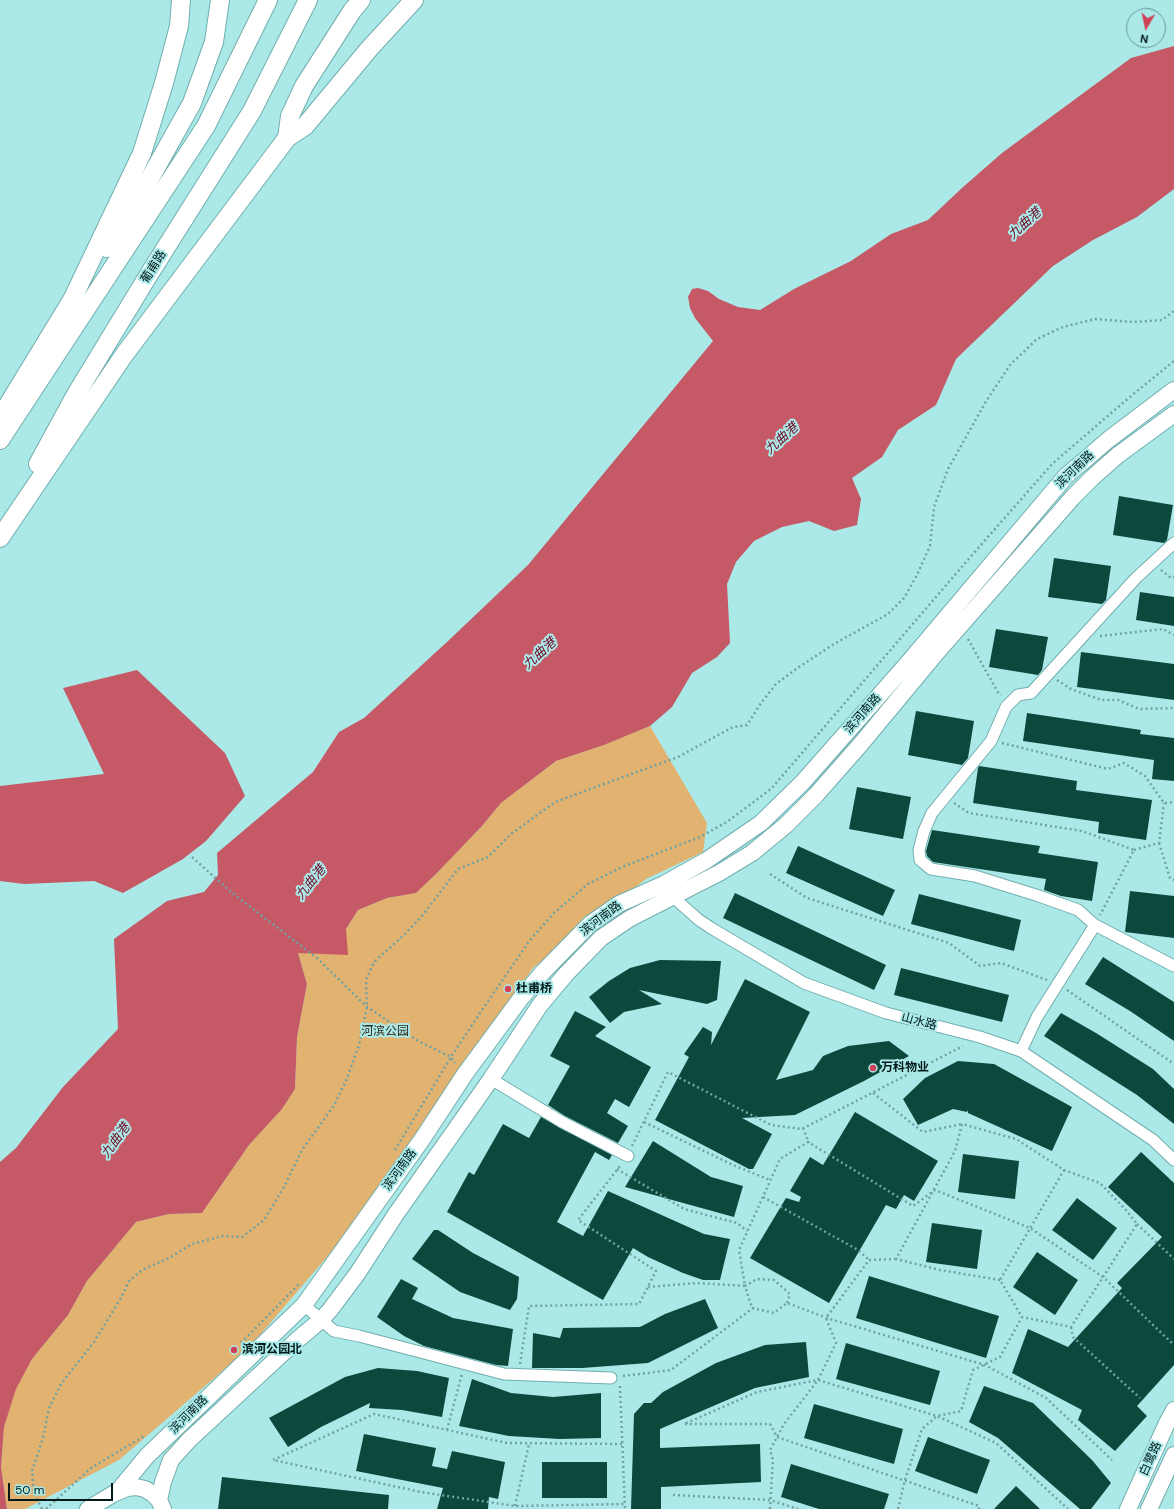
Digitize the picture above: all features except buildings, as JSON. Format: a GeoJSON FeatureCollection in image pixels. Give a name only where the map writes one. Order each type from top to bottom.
{"type":"FeatureCollection","features":[{"type":"Feature","properties":{"kind":"main road"},"geometry":{"type":"LineString","coordinates":[[72,300],[142,153],[164,83],[179,26],[181,0]]}},
{"type":"Feature","properties":{"kind":"main road"},"geometry":{"type":"LineString","coordinates":[[0,418],[72,300],[130,214],[192,103],[214,42],[220,0]]}},
{"type":"Feature","properties":{"kind":"main road"},"geometry":{"type":"LineString","coordinates":[[0,440],[206,126],[268,0]]}},
{"type":"Feature","properties":{"kind":"main road","name":"葡甫路"},"geometry":{"type":"LineString","coordinates":[[0,534],[75,396],[148,276],[252,111],[308,0]]}},
{"type":"Feature","properties":{"kind":"main road"},"geometry":{"type":"LineString","coordinates":[[287,138],[290,116],[304,86],[352,11],[361,0]]}},
{"type":"Feature","properties":{"kind":"main road"},"geometry":{"type":"LineString","coordinates":[[0,538],[124,356],[287,138],[305,126],[369,49],[414,0]]}},
{"type":"Feature","properties":{"kind":"street","name":"滨河南路"},"geometry":{"type":"LineString","coordinates":[[88,1509],[118,1491],[147,1456],[304,1305],[423,1138],[464,1074],[521,998],[543,972],[590,924],[618,904],[668,890],[707,860],[761,823],[802,783],[865,712],[1066,476],[1108,440],[1174,390]]}},
{"type":"Feature","properties":{"kind":"street"},"geometry":{"type":"LineString","coordinates":[[161,1505],[163,1482],[171,1460],[188,1440],[321,1320],[357,1274],[396,1214],[491,1079],[540,1005],[566,974],[601,938],[668,890],[719,873],[752,853],[786,825],[816,795],[855,751],[961,625],[1073,497],[1118,455],[1174,414]]}},
{"type":"Feature","properties":{"kind":"street"},"geometry":{"type":"LineString","coordinates":[[1174,543],[1136,578],[1031,693],[1018,695],[1006,706],[991,741],[932,813],[924,831],[919,850],[920,860],[931,869],[975,876],[1078,910],[1095,924],[1174,966]]}},
{"type":"Feature","properties":{"kind":"street","name":"山水路"},"geometry":{"type":"LineString","coordinates":[[668,890],[699,920],[804,983],[886,1013],[980,1037],[1021,1051],[1153,1140],[1174,1160]]}},
{"type":"Feature","properties":{"kind":"street"},"geometry":{"type":"LineString","coordinates":[[1021,1051],[1034,1022],[1095,924]]}},
{"type":"Feature","properties":{"kind":"street"},"geometry":{"type":"LineString","coordinates":[[491,1079],[562,1122],[628,1156]]}},
{"type":"Feature","properties":{"kind":"street"},"geometry":{"type":"LineString","coordinates":[[304,1305],[334,1331],[360,1336],[504,1374],[615,1377]]}},
{"type":"Feature","properties":{"kind":"street","name":"白鹭路"},"geometry":{"type":"LineString","coordinates":[[1128,1509],[1174,1410]]}},
{"type":"Feature","properties":{"kind":"street","name":"白鹭路"},"geometry":{"type":"LineString","coordinates":[[1149,1509],[1174,1455]]}},
{"type":"Feature","properties":{"kind":"street"},"geometry":{"type":"LineString","coordinates":[[104,1509],[111,1497],[118,1491],[136,1487],[149,1492],[161,1505]]}},
{"type":"Feature","properties":{"kind":"path"},"geometry":{"type":"LineString","coordinates":[[42,1509],[34,1493],[32,1471],[43,1438],[49,1408],[61,1384],[94,1342],[121,1298],[129,1281],[142,1270],[169,1258],[192,1244],[223,1236],[242,1238],[264,1220],[284,1188],[302,1150],[333,1107],[346,1081],[360,1045],[367,1007],[366,980],[374,962],[417,921],[458,870],[488,858],[511,834],[555,802],[678,757],[734,727],[747,725],[761,702],[776,684],[834,644],[888,614],[904,598],[917,575],[930,546],[934,507],[948,469],[1010,365],[1037,339],[1063,327],[1095,319],[1134,322],[1162,320],[1174,311]]}},
{"type":"Feature","properties":{"kind":"path"},"geometry":{"type":"LineString","coordinates":[[961,625],[1006,706]]}},
{"type":"Feature","properties":{"kind":"path"},"geometry":{"type":"LineString","coordinates":[[1082,638],[1163,629],[1174,635]]}},
{"type":"Feature","properties":{"kind":"path"},"geometry":{"type":"LineString","coordinates":[[1048,675],[1071,689],[1101,700],[1118,700],[1139,709],[1174,708]]}},
{"type":"Feature","properties":{"kind":"path"},"geometry":{"type":"LineString","coordinates":[[991,741],[1108,769],[1124,764],[1145,776],[1164,803],[1159,843],[1170,878],[1174,880]]}},
{"type":"Feature","properties":{"kind":"path"},"geometry":{"type":"LineString","coordinates":[[944,798],[969,813],[1082,831],[1134,850],[1159,843]]}},
{"type":"Feature","properties":{"kind":"path"},"geometry":{"type":"LineString","coordinates":[[1164,803],[1174,802]]}},
{"type":"Feature","properties":{"kind":"path"},"geometry":{"type":"LineString","coordinates":[[1095,924],[1134,850]]}},
{"type":"Feature","properties":{"kind":"path"},"geometry":{"type":"LineString","coordinates":[[192,857],[232,892],[317,958],[367,1007],[420,1042],[451,1057],[464,1074]]}},
{"type":"Feature","properties":{"kind":"path"},"geometry":{"type":"LineString","coordinates":[[770,874],[807,898],[949,943],[980,966],[1001,963],[1058,984],[1174,1064]]}},
{"type":"Feature","properties":{"kind":"path"},"geometry":{"type":"LineString","coordinates":[[518,1374],[529,1306],[639,1304],[656,1271],[578,1220],[628,1156],[668,1072],[771,1125],[803,1128],[980,1037]]}},
{"type":"Feature","properties":{"kind":"path"},"geometry":{"type":"LineString","coordinates":[[872,1092],[923,1132],[962,1124],[1016,1139],[1064,1170],[1100,1183],[1126,1210],[1137,1224],[1174,1259]]}},
{"type":"Feature","properties":{"kind":"path"},"geometry":{"type":"LineString","coordinates":[[644,1122],[733,1165],[770,1180]]}},
{"type":"Feature","properties":{"kind":"path"},"geometry":{"type":"LineString","coordinates":[[896,1259],[955,1151],[962,1124]]}},
{"type":"Feature","properties":{"kind":"path"},"geometry":{"type":"LineString","coordinates":[[803,1128],[810,1143],[913,1206],[935,1190]]}},
{"type":"Feature","properties":{"kind":"path"},"geometry":{"type":"LineString","coordinates":[[647,1287],[697,1283],[745,1286],[758,1279],[774,1280],[790,1294],[787,1303],[774,1313],[752,1308],[745,1286],[739,1250],[780,1159],[808,1142],[810,1143]]}},
{"type":"Feature","properties":{"kind":"path"},"geometry":{"type":"LineString","coordinates":[[617,1169],[684,1209],[737,1223],[748,1231]]}},
{"type":"Feature","properties":{"kind":"path"},"geometry":{"type":"LineString","coordinates":[[1000,1280],[1064,1170]]}},
{"type":"Feature","properties":{"kind":"path"},"geometry":{"type":"LineString","coordinates":[[935,1190],[1030,1228],[1103,1277],[1174,1345]]}},
{"type":"Feature","properties":{"kind":"path"},"geometry":{"type":"LineString","coordinates":[[763,1197],[858,1250],[869,1260],[896,1259],[940,1270],[1000,1280],[1022,1317],[1071,1326]]}},
{"type":"Feature","properties":{"kind":"path"},"geometry":{"type":"LineString","coordinates":[[1137,1224],[1071,1326],[1073,1337],[1140,1398]]}},
{"type":"Feature","properties":{"kind":"path"},"geometry":{"type":"LineString","coordinates":[[826,1318],[869,1260]]}},
{"type":"Feature","properties":{"kind":"path"},"geometry":{"type":"LineString","coordinates":[[787,1303],[826,1318],[985,1364],[1046,1398],[1112,1460]]}},
{"type":"Feature","properties":{"kind":"path"},"geometry":{"type":"LineString","coordinates":[[625,1509],[622,1444],[615,1377],[671,1370],[754,1308]]}},
{"type":"Feature","properties":{"kind":"path"},"geometry":{"type":"LineString","coordinates":[[898,1509],[905,1480],[922,1429],[937,1416],[961,1411],[973,1370],[1000,1357],[1022,1317]]}},
{"type":"Feature","properties":{"kind":"path"},"geometry":{"type":"LineString","coordinates":[[770,1509],[773,1460],[770,1450],[784,1424],[818,1380],[836,1343],[826,1318]]}},
{"type":"Feature","properties":{"kind":"path"},"geometry":{"type":"LineString","coordinates":[[448,1430],[465,1364]]}},
{"type":"Feature","properties":{"kind":"path"},"geometry":{"type":"LineString","coordinates":[[979,1509],[979,1506],[777,1437],[770,1424],[684,1424],[757,1392],[818,1380],[937,1416],[996,1443],[1068,1509]]}},
{"type":"Feature","properties":{"kind":"path"},"geometry":{"type":"LineString","coordinates":[[622,1444],[507,1443],[374,1414],[273,1460],[422,1492],[514,1506],[625,1504]]}},
{"type":"Feature","properties":{"kind":"path"},"geometry":{"type":"LineString","coordinates":[[514,1506],[529,1444]]}},
{"type":"Feature","properties":{"kind":"path"},"geometry":{"type":"LineString","coordinates":[[673,1495],[770,1500],[798,1509]]}},
{"type":"Feature","properties":{"kind":"green space","name":"河滨公园"},"geometry":{"type":"Polygon","coordinates":[[[650,726],[707,823],[703,852],[646,879],[533,968],[363,1215],[248,1349],[119,1460],[25,1509],[7,1509],[1,1467],[4,1427],[16,1388],[32,1359],[68,1315],[87,1281],[136,1222],[169,1214],[202,1213],[249,1145],[282,1109],[295,1089],[297,1037],[307,984],[298,953],[346,929],[358,910],[387,898],[416,893],[482,826],[501,803],[556,761],[604,745],[650,726]]]}},
{"type":"Feature","properties":{"kind":"water","name":"九曲港"},"geometry":{"type":"Polygon","coordinates":[[[1174,46],[1174,189],[1137,217],[1093,240],[1053,266],[956,359],[936,405],[898,430],[882,457],[852,478],[861,499],[857,525],[834,531],[809,521],[782,527],[754,541],[736,562],[727,584],[730,643],[717,657],[692,673],[672,707],[650,726],[604,745],[556,761],[501,803],[482,826],[416,893],[387,898],[358,910],[346,929],[348,955],[298,953],[307,984],[297,1037],[295,1089],[282,1109],[249,1145],[202,1213],[169,1214],[136,1222],[87,1281],[68,1315],[32,1359],[16,1389],[4,1427],[1,1467],[7,1509],[0,1509],[0,1162],[16,1148],[63,1087],[118,1029],[114,939],[167,901],[204,892],[218,875],[217,853],[313,772],[339,732],[364,718],[528,565],[713,341],[695,318],[690,308],[688,297],[692,289],[698,288],[708,291],[719,299],[738,307],[760,310],[794,289],[851,261],[891,234],[928,220],[1002,153],[1131,58],[1174,46]]]}},
{"type":"Feature","properties":{"kind":"water"},"geometry":{"type":"Polygon","coordinates":[[[137,670],[225,753],[245,796],[206,841],[183,859],[123,893],[94,881],[24,884],[0,881],[0,786],[104,774],[63,688],[137,670]]]}},
{"type":"Feature","properties":{"kind":"place","name":"杜甫桥"},"geometry":{"type":"Point","coordinates":[508,989]}},
{"type":"Feature","properties":{"kind":"place","name":"万科物业"},"geometry":{"type":"Point","coordinates":[873,1068]}},
{"type":"Feature","properties":{"kind":"place","name":"滨河公园北"},"geometry":{"type":"Point","coordinates":[234,1350]}}]}
